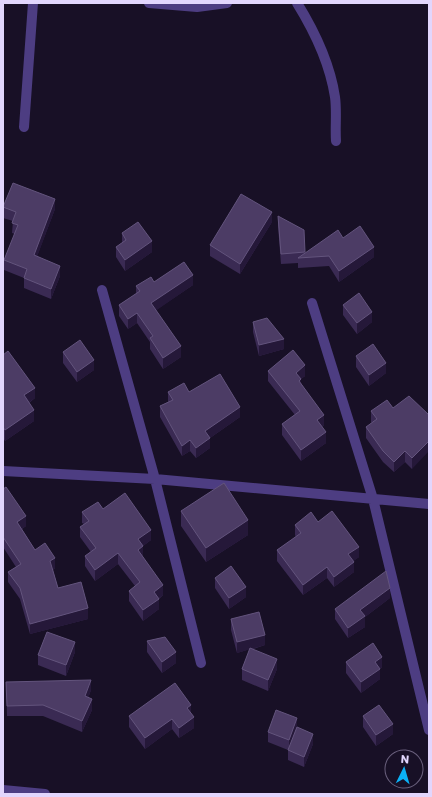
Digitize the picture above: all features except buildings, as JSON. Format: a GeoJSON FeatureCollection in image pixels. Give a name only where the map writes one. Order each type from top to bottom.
{"type":"FeatureCollection","features":[{"type":"Feature","properties":{"kind":"street"},"geometry":{"type":"LineString","coordinates":[[24,128],[33,3]]}},
{"type":"Feature","properties":{"kind":"street"},"geometry":{"type":"LineString","coordinates":[[149,3],[197,7],[226,3]]}},
{"type":"Feature","properties":{"kind":"street"},"geometry":{"type":"LineString","coordinates":[[297,3],[308,20],[329,68],[335,99],[336,141]]}},
{"type":"Feature","properties":{"kind":"street"},"geometry":{"type":"LineString","coordinates":[[102,290],[155,479],[202,663]]}},
{"type":"Feature","properties":{"kind":"street"},"geometry":{"type":"LineString","coordinates":[[312,303],[373,499],[429,730]]}},
{"type":"Feature","properties":{"kind":"street"},"geometry":{"type":"LineString","coordinates":[[3,471],[155,479],[429,504]]}},
{"type":"Feature","properties":{"kind":"street"},"geometry":{"type":"LineString","coordinates":[[3,790],[45,794]]}}]}
